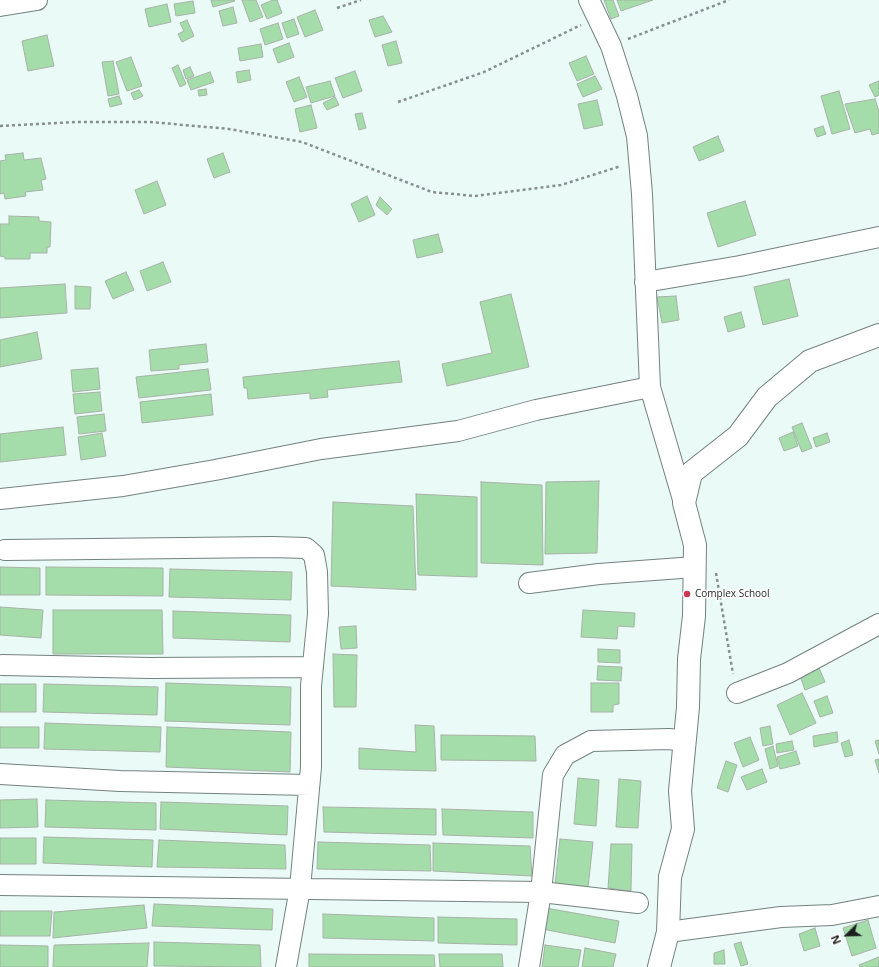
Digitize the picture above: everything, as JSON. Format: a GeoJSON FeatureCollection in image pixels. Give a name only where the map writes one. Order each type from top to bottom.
{"type":"FeatureCollection","features":[{"type":"Feature","properties":{"kind":"main road"},"geometry":{"type":"LineString","coordinates":[[658,967],[668,932],[670,877],[683,829],[680,791],[685,741],[689,659],[694,616],[695,567],[695,545],[684,503],[691,473],[738,436],[767,397],[810,361],[879,335]]}},
{"type":"Feature","properties":{"kind":"street"},"geometry":{"type":"LineString","coordinates":[[0,6],[37,0]]}},
{"type":"Feature","properties":{"kind":"street"},"geometry":{"type":"LineString","coordinates":[[593,8],[611,46],[634,123],[639,161],[650,387],[684,503]]}},
{"type":"Feature","properties":{"kind":"street"},"geometry":{"type":"LineString","coordinates":[[645,282],[740,266],[879,237]]}},
{"type":"Feature","properties":{"kind":"street"},"geometry":{"type":"LineString","coordinates":[[0,499],[11,500],[123,486],[321,449],[458,431],[536,410],[650,387]]}},
{"type":"Feature","properties":{"kind":"street"},"geometry":{"type":"LineString","coordinates":[[5,550],[306,548],[314,556],[318,614],[311,686],[310,784],[300,888],[286,967]]}},
{"type":"Feature","properties":{"kind":"street"},"geometry":{"type":"LineString","coordinates":[[529,583],[599,574],[695,567]]}},
{"type":"Feature","properties":{"kind":"street"},"geometry":{"type":"LineString","coordinates":[[737,692],[788,673],[879,624]]}},
{"type":"Feature","properties":{"kind":"street"},"geometry":{"type":"LineString","coordinates":[[2,665],[150,668],[313,668]]}},
{"type":"Feature","properties":{"kind":"street"},"geometry":{"type":"LineString","coordinates":[[529,967],[541,892],[553,776],[565,755],[591,741],[685,741]]}},
{"type":"Feature","properties":{"kind":"street"},"geometry":{"type":"LineString","coordinates":[[0,774],[120,781],[310,784]]}},
{"type":"Feature","properties":{"kind":"street"},"geometry":{"type":"LineString","coordinates":[[0,885],[541,892],[638,903]]}},
{"type":"Feature","properties":{"kind":"street"},"geometry":{"type":"LineString","coordinates":[[668,932],[781,917],[832,915],[879,906]]}},
{"type":"Feature","properties":{"kind":"path"},"geometry":{"type":"LineString","coordinates":[[337,8],[361,0]]}},
{"type":"Feature","properties":{"kind":"path"},"geometry":{"type":"LineString","coordinates":[[611,46],[729,0]]}},
{"type":"Feature","properties":{"kind":"path"},"geometry":{"type":"LineString","coordinates":[[398,102],[484,72],[593,8]]}},
{"type":"Feature","properties":{"kind":"path"},"geometry":{"type":"LineString","coordinates":[[0,126],[76,122],[150,122],[229,129],[302,142],[432,192],[475,196],[561,185],[639,161]]}},
{"type":"Feature","properties":{"kind":"path"},"geometry":{"type":"LineString","coordinates":[[695,567],[714,561],[737,692]]}},
{"type":"Feature","properties":{"kind":"building"},"geometry":{"type":"Polygon","coordinates":[[[211,0],[234,0],[235,1],[213,7],[211,0]]]}},
{"type":"Feature","properties":{"kind":"building"},"geometry":{"type":"Polygon","coordinates":[[[242,0],[256,0],[263,17],[250,22],[242,0]]]}},
{"type":"Feature","properties":{"kind":"building"},"geometry":{"type":"Polygon","coordinates":[[[277,0],[282,13],[267,19],[261,5],[277,0]]]}},
{"type":"Feature","properties":{"kind":"building"},"geometry":{"type":"Polygon","coordinates":[[[604,0],[613,0],[619,16],[611,19],[604,0]]]}},
{"type":"Feature","properties":{"kind":"building"},"geometry":{"type":"Polygon","coordinates":[[[617,0],[653,0],[621,11],[617,0]]]}},
{"type":"Feature","properties":{"kind":"building"},"geometry":{"type":"Polygon","coordinates":[[[193,1],[195,13],[176,16],[174,4],[193,1]]]}},
{"type":"Feature","properties":{"kind":"building"},"geometry":{"type":"Polygon","coordinates":[[[167,4],[171,22],[149,27],[145,9],[167,4]]]}},
{"type":"Feature","properties":{"kind":"building"},"geometry":{"type":"Polygon","coordinates":[[[233,7],[237,23],[223,26],[219,11],[233,7]]]}},
{"type":"Feature","properties":{"kind":"building"},"geometry":{"type":"Polygon","coordinates":[[[315,10],[323,30],[305,37],[297,17],[315,10]]]}},
{"type":"Feature","properties":{"kind":"building"},"geometry":{"type":"Polygon","coordinates":[[[383,16],[392,32],[375,37],[369,20],[383,16]]]}},
{"type":"Feature","properties":{"kind":"building"},"geometry":{"type":"Polygon","coordinates":[[[294,19],[299,34],[287,38],[282,23],[294,19]]]}},
{"type":"Feature","properties":{"kind":"building"},"geometry":{"type":"Polygon","coordinates":[[[187,20],[194,36],[182,42],[178,34],[184,31],[180,23],[187,20]]]}},
{"type":"Feature","properties":{"kind":"building"},"geometry":{"type":"Polygon","coordinates":[[[278,23],[283,39],[265,45],[260,29],[278,23]]]}},
{"type":"Feature","properties":{"kind":"building"},"geometry":{"type":"Polygon","coordinates":[[[47,35],[54,66],[28,71],[22,41],[47,35]]]}},
{"type":"Feature","properties":{"kind":"building"},"geometry":{"type":"Polygon","coordinates":[[[396,41],[402,63],[388,66],[382,45],[396,41]]]}},
{"type":"Feature","properties":{"kind":"building"},"geometry":{"type":"Polygon","coordinates":[[[289,43],[294,57],[278,63],[273,49],[289,43]]]}},
{"type":"Feature","properties":{"kind":"building"},"geometry":{"type":"Polygon","coordinates":[[[261,44],[263,57],[240,61],[238,48],[261,44]]]}},
{"type":"Feature","properties":{"kind":"building"},"geometry":{"type":"Polygon","coordinates":[[[586,56],[594,74],[577,81],[569,63],[586,56]]]}},
{"type":"Feature","properties":{"kind":"building"},"geometry":{"type":"Polygon","coordinates":[[[131,57],[142,86],[127,91],[116,62],[131,57]]]}},
{"type":"Feature","properties":{"kind":"building"},"geometry":{"type":"Polygon","coordinates":[[[113,61],[119,94],[108,96],[102,62],[113,61]]]}},
{"type":"Feature","properties":{"kind":"building"},"geometry":{"type":"Polygon","coordinates":[[[178,65],[186,84],[180,87],[172,68],[178,65]]]}},
{"type":"Feature","properties":{"kind":"building"},"geometry":{"type":"Polygon","coordinates":[[[190,67],[194,76],[186,79],[183,70],[190,67]]]}},
{"type":"Feature","properties":{"kind":"building"},"geometry":{"type":"Polygon","coordinates":[[[249,70],[251,80],[238,83],[236,72],[249,70]]]}},
{"type":"Feature","properties":{"kind":"building"},"geometry":{"type":"Polygon","coordinates":[[[355,71],[362,91],[343,98],[335,78],[355,71]]]}},
{"type":"Feature","properties":{"kind":"building"},"geometry":{"type":"Polygon","coordinates":[[[210,72],[214,82],[191,90],[187,80],[210,72]]]}},
{"type":"Feature","properties":{"kind":"building"},"geometry":{"type":"Polygon","coordinates":[[[595,76],[602,89],[583,97],[577,84],[595,76]]]}},
{"type":"Feature","properties":{"kind":"building"},"geometry":{"type":"Polygon","coordinates":[[[299,77],[307,97],[294,102],[286,82],[299,77]]]}},
{"type":"Feature","properties":{"kind":"building"},"geometry":{"type":"Polygon","coordinates":[[[330,81],[335,96],[311,103],[306,87],[330,81]]]}},
{"type":"Feature","properties":{"kind":"building"},"geometry":{"type":"Polygon","coordinates":[[[879,81],[879,95],[875,97],[869,85],[879,81]]]}},
{"type":"Feature","properties":{"kind":"building"},"geometry":{"type":"Polygon","coordinates":[[[206,89],[207,95],[199,96],[198,90],[206,89]]]}},
{"type":"Feature","properties":{"kind":"building"},"geometry":{"type":"Polygon","coordinates":[[[139,90],[143,96],[134,100],[131,93],[139,90]]]}},
{"type":"Feature","properties":{"kind":"building"},"geometry":{"type":"Polygon","coordinates":[[[839,91],[850,129],[832,134],[821,96],[839,91]]]}},
{"type":"Feature","properties":{"kind":"building"},"geometry":{"type":"Polygon","coordinates":[[[119,96],[122,104],[110,107],[108,99],[119,96]]]}},
{"type":"Feature","properties":{"kind":"building"},"geometry":{"type":"Polygon","coordinates":[[[335,97],[339,105],[327,110],[323,103],[335,97]]]}},
{"type":"Feature","properties":{"kind":"building"},"geometry":{"type":"Polygon","coordinates":[[[875,99],[879,111],[879,133],[872,135],[870,129],[855,133],[845,104],[875,99]]]}},
{"type":"Feature","properties":{"kind":"building"},"geometry":{"type":"Polygon","coordinates":[[[597,100],[603,125],[584,129],[578,104],[597,100]]]}},
{"type":"Feature","properties":{"kind":"building"},"geometry":{"type":"Polygon","coordinates":[[[311,105],[317,128],[300,132],[295,109],[311,105]]]}},
{"type":"Feature","properties":{"kind":"building"},"geometry":{"type":"Polygon","coordinates":[[[362,113],[366,128],[359,130],[355,114],[362,113]]]}},
{"type":"Feature","properties":{"kind":"building"},"geometry":{"type":"Polygon","coordinates":[[[823,126],[826,134],[817,137],[814,129],[823,126]]]}},
{"type":"Feature","properties":{"kind":"building"},"geometry":{"type":"Polygon","coordinates":[[[718,136],[724,151],[699,161],[693,147],[718,136]]]}},
{"type":"Feature","properties":{"kind":"building"},"geometry":{"type":"Polygon","coordinates":[[[23,153],[24,160],[41,158],[46,179],[41,180],[43,190],[25,192],[26,196],[5,199],[4,193],[0,194],[0,161],[6,160],[5,155],[23,153]]]}},
{"type":"Feature","properties":{"kind":"building"},"geometry":{"type":"Polygon","coordinates":[[[223,153],[230,172],[214,178],[207,159],[223,153]]]}},
{"type":"Feature","properties":{"kind":"building"},"geometry":{"type":"Polygon","coordinates":[[[157,181],[166,205],[144,214],[135,190],[157,181]]]}},
{"type":"Feature","properties":{"kind":"building"},"geometry":{"type":"Polygon","coordinates":[[[367,196],[375,215],[359,222],[351,204],[367,196]]]}},
{"type":"Feature","properties":{"kind":"building"},"geometry":{"type":"Polygon","coordinates":[[[380,197],[392,209],[387,215],[376,205],[380,197]]]}},
{"type":"Feature","properties":{"kind":"building"},"geometry":{"type":"Polygon","coordinates":[[[745,201],[756,235],[718,247],[707,213],[745,201]]]}},
{"type":"Feature","properties":{"kind":"building"},"geometry":{"type":"Polygon","coordinates":[[[9,216],[39,217],[39,221],[51,222],[50,247],[47,247],[47,253],[30,253],[30,259],[5,259],[5,257],[0,256],[0,224],[9,224],[9,216]]]}},
{"type":"Feature","properties":{"kind":"building"},"geometry":{"type":"Polygon","coordinates":[[[438,234],[443,252],[417,258],[413,240],[438,234]]]}},
{"type":"Feature","properties":{"kind":"building"},"geometry":{"type":"Polygon","coordinates":[[[163,262],[171,282],[147,291],[140,271],[163,262]]]}},
{"type":"Feature","properties":{"kind":"building"},"geometry":{"type":"Polygon","coordinates":[[[126,272],[134,290],[113,299],[105,281],[126,272]]]}},
{"type":"Feature","properties":{"kind":"building"},"geometry":{"type":"Polygon","coordinates":[[[789,279],[798,316],[763,325],[754,287],[789,279]]]}},
{"type":"Feature","properties":{"kind":"building"},"geometry":{"type":"Polygon","coordinates":[[[65,284],[67,313],[0,318],[0,288],[65,284]]]}},
{"type":"Feature","properties":{"kind":"building"},"geometry":{"type":"Polygon","coordinates":[[[75,286],[91,287],[90,309],[75,309],[75,286]]]}},
{"type":"Feature","properties":{"kind":"building"},"geometry":{"type":"Polygon","coordinates":[[[511,294],[529,367],[447,386],[442,364],[492,353],[480,302],[511,294]]]}},
{"type":"Feature","properties":{"kind":"building"},"geometry":{"type":"Polygon","coordinates":[[[676,296],[679,320],[662,323],[657,297],[676,296]]]}},
{"type":"Feature","properties":{"kind":"building"},"geometry":{"type":"Polygon","coordinates":[[[741,312],[745,327],[728,332],[724,317],[741,312]]]}},
{"type":"Feature","properties":{"kind":"building"},"geometry":{"type":"Polygon","coordinates":[[[37,332],[42,359],[0,367],[0,340],[37,332]]]}},
{"type":"Feature","properties":{"kind":"building"},"geometry":{"type":"Polygon","coordinates":[[[206,344],[208,362],[179,365],[179,369],[151,371],[149,350],[206,344]]]}},
{"type":"Feature","properties":{"kind":"building"},"geometry":{"type":"Polygon","coordinates":[[[399,361],[402,382],[327,390],[328,397],[310,399],[310,393],[248,399],[247,388],[244,388],[243,377],[399,361]]]}},
{"type":"Feature","properties":{"kind":"building"},"geometry":{"type":"Polygon","coordinates":[[[98,368],[100,389],[73,392],[71,370],[98,368]]]}},
{"type":"Feature","properties":{"kind":"building"},"geometry":{"type":"Polygon","coordinates":[[[208,369],[211,390],[139,398],[136,377],[208,369]]]}},
{"type":"Feature","properties":{"kind":"building"},"geometry":{"type":"Polygon","coordinates":[[[100,392],[102,411],[75,414],[73,394],[100,392]]]}},
{"type":"Feature","properties":{"kind":"building"},"geometry":{"type":"Polygon","coordinates":[[[211,394],[213,415],[142,423],[140,402],[211,394]]]}},
{"type":"Feature","properties":{"kind":"building"},"geometry":{"type":"Polygon","coordinates":[[[104,414],[106,431],[79,434],[77,417],[104,414]]]}},
{"type":"Feature","properties":{"kind":"building"},"geometry":{"type":"Polygon","coordinates":[[[802,423],[812,448],[802,452],[792,427],[802,423]]]}},
{"type":"Feature","properties":{"kind":"building"},"geometry":{"type":"Polygon","coordinates":[[[63,427],[66,455],[0,462],[0,434],[63,427]]]}},
{"type":"Feature","properties":{"kind":"building"},"geometry":{"type":"Polygon","coordinates":[[[793,432],[798,446],[784,451],[779,438],[793,432]]]}},
{"type":"Feature","properties":{"kind":"building"},"geometry":{"type":"Polygon","coordinates":[[[102,433],[106,456],[81,460],[78,437],[102,433]]]}},
{"type":"Feature","properties":{"kind":"building"},"geometry":{"type":"Polygon","coordinates":[[[827,433],[830,442],[816,447],[813,438],[827,433]]]}},
{"type":"Feature","properties":{"kind":"building"},"geometry":{"type":"Polygon","coordinates":[[[599,481],[597,553],[545,554],[546,482],[599,481]]]}},
{"type":"Feature","properties":{"kind":"building"},"geometry":{"type":"Polygon","coordinates":[[[481,482],[542,485],[543,565],[481,563],[481,482]]]}},
{"type":"Feature","properties":{"kind":"building"},"geometry":{"type":"Polygon","coordinates":[[[416,494],[477,497],[477,577],[418,575],[416,494]]]}},
{"type":"Feature","properties":{"kind":"building"},"geometry":{"type":"Polygon","coordinates":[[[333,502],[413,506],[416,590],[331,586],[333,502]]]}},
{"type":"Feature","properties":{"kind":"building"},"geometry":{"type":"Polygon","coordinates":[[[0,567],[40,568],[40,595],[0,595],[0,567]]]}},
{"type":"Feature","properties":{"kind":"building"},"geometry":{"type":"Polygon","coordinates":[[[46,567],[163,568],[163,596],[46,595],[46,567]]]}},
{"type":"Feature","properties":{"kind":"building"},"geometry":{"type":"Polygon","coordinates":[[[170,569],[292,572],[291,600],[169,597],[170,569]]]}},
{"type":"Feature","properties":{"kind":"building"},"geometry":{"type":"Polygon","coordinates":[[[0,607],[43,610],[41,638],[0,635],[0,607]]]}},
{"type":"Feature","properties":{"kind":"building"},"geometry":{"type":"Polygon","coordinates":[[[53,610],[162,610],[163,654],[53,654],[53,610]]]}},
{"type":"Feature","properties":{"kind":"building"},"geometry":{"type":"Polygon","coordinates":[[[583,610],[635,613],[634,627],[618,626],[617,639],[581,637],[583,610]]]}},
{"type":"Feature","properties":{"kind":"building"},"geometry":{"type":"Polygon","coordinates":[[[173,611],[291,615],[290,642],[173,638],[173,611]]]}},
{"type":"Feature","properties":{"kind":"building"},"geometry":{"type":"Polygon","coordinates":[[[356,626],[357,648],[341,649],[339,627],[356,626]]]}},
{"type":"Feature","properties":{"kind":"building"},"geometry":{"type":"Polygon","coordinates":[[[598,649],[620,650],[620,663],[598,662],[598,649]]]}},
{"type":"Feature","properties":{"kind":"building"},"geometry":{"type":"Polygon","coordinates":[[[333,654],[357,655],[356,707],[334,707],[333,654]]]}},
{"type":"Feature","properties":{"kind":"building"},"geometry":{"type":"Polygon","coordinates":[[[598,666],[622,667],[621,681],[597,680],[598,666]]]}},
{"type":"Feature","properties":{"kind":"building"},"geometry":{"type":"Polygon","coordinates":[[[819,668],[825,682],[805,690],[800,676],[819,668]]]}},
{"type":"Feature","properties":{"kind":"building"},"geometry":{"type":"Polygon","coordinates":[[[166,683],[291,687],[290,725],[165,721],[166,683]]]}},
{"type":"Feature","properties":{"kind":"building"},"geometry":{"type":"Polygon","coordinates":[[[591,683],[619,683],[619,704],[613,705],[613,712],[591,712],[591,683]]]}},
{"type":"Feature","properties":{"kind":"building"},"geometry":{"type":"Polygon","coordinates":[[[0,684],[36,684],[36,712],[0,712],[0,684]]]}},
{"type":"Feature","properties":{"kind":"building"},"geometry":{"type":"Polygon","coordinates":[[[44,684],[158,687],[157,715],[43,712],[44,684]]]}},
{"type":"Feature","properties":{"kind":"building"},"geometry":{"type":"Polygon","coordinates":[[[802,693],[816,723],[790,735],[777,705],[802,693]]]}},
{"type":"Feature","properties":{"kind":"building"},"geometry":{"type":"Polygon","coordinates":[[[827,696],[833,713],[820,717],[814,701],[827,696]]]}},
{"type":"Feature","properties":{"kind":"building"},"geometry":{"type":"Polygon","coordinates":[[[45,723],[161,727],[160,752],[44,749],[45,723]]]}},
{"type":"Feature","properties":{"kind":"building"},"geometry":{"type":"Polygon","coordinates":[[[415,725],[434,726],[436,771],[359,769],[359,748],[416,752],[415,725]]]}},
{"type":"Feature","properties":{"kind":"building"},"geometry":{"type":"Polygon","coordinates":[[[770,726],[773,744],[763,746],[760,728],[770,726]]]}},
{"type":"Feature","properties":{"kind":"building"},"geometry":{"type":"Polygon","coordinates":[[[0,727],[39,727],[39,748],[0,748],[0,727]]]}},
{"type":"Feature","properties":{"kind":"building"},"geometry":{"type":"Polygon","coordinates":[[[167,727],[291,732],[290,772],[166,767],[167,727]]]}},
{"type":"Feature","properties":{"kind":"building"},"geometry":{"type":"Polygon","coordinates":[[[837,732],[838,742],[814,747],[813,736],[837,732]]]}},
{"type":"Feature","properties":{"kind":"building"},"geometry":{"type":"Polygon","coordinates":[[[441,735],[535,736],[536,761],[441,760],[441,735]]]}},
{"type":"Feature","properties":{"kind":"building"},"geometry":{"type":"Polygon","coordinates":[[[750,737],[759,760],[743,767],[734,743],[750,737]]]}},
{"type":"Feature","properties":{"kind":"building"},"geometry":{"type":"Polygon","coordinates":[[[849,740],[853,755],[845,757],[841,743],[849,740]]]}},
{"type":"Feature","properties":{"kind":"building"},"geometry":{"type":"Polygon","coordinates":[[[879,740],[879,754],[875,741],[879,740]]]}},
{"type":"Feature","properties":{"kind":"building"},"geometry":{"type":"Polygon","coordinates":[[[792,741],[794,750],[777,753],[776,744],[792,741]]]}},
{"type":"Feature","properties":{"kind":"building"},"geometry":{"type":"Polygon","coordinates":[[[773,746],[778,766],[770,769],[765,749],[773,746]]]}},
{"type":"Feature","properties":{"kind":"building"},"geometry":{"type":"Polygon","coordinates":[[[796,751],[800,764],[780,769],[777,757],[796,751]]]}},
{"type":"Feature","properties":{"kind":"building"},"geometry":{"type":"Polygon","coordinates":[[[879,759],[879,773],[875,760],[879,759]]]}},
{"type":"Feature","properties":{"kind":"building"},"geometry":{"type":"Polygon","coordinates":[[[726,761],[737,765],[728,792],[717,788],[726,761]]]}},
{"type":"Feature","properties":{"kind":"building"},"geometry":{"type":"Polygon","coordinates":[[[762,769],[767,782],[747,790],[741,777],[762,769]]]}},
{"type":"Feature","properties":{"kind":"building"},"geometry":{"type":"Polygon","coordinates":[[[578,778],[599,780],[596,826],[574,824],[578,778]]]}},
{"type":"Feature","properties":{"kind":"building"},"geometry":{"type":"Polygon","coordinates":[[[619,779],[641,781],[638,828],[616,827],[619,779]]]}},
{"type":"Feature","properties":{"kind":"building"},"geometry":{"type":"Polygon","coordinates":[[[37,799],[38,827],[0,828],[0,800],[37,799]]]}},
{"type":"Feature","properties":{"kind":"building"},"geometry":{"type":"Polygon","coordinates":[[[46,800],[156,803],[156,830],[45,827],[46,800]]]}},
{"type":"Feature","properties":{"kind":"building"},"geometry":{"type":"Polygon","coordinates":[[[161,802],[288,806],[287,835],[160,829],[161,802]]]}},
{"type":"Feature","properties":{"kind":"building"},"geometry":{"type":"Polygon","coordinates":[[[323,807],[436,809],[436,835],[324,832],[323,807]]]}},
{"type":"Feature","properties":{"kind":"building"},"geometry":{"type":"Polygon","coordinates":[[[442,809],[533,812],[533,838],[443,835],[442,809]]]}},
{"type":"Feature","properties":{"kind":"building"},"geometry":{"type":"Polygon","coordinates":[[[44,837],[153,840],[152,867],[43,863],[44,837]]]}},
{"type":"Feature","properties":{"kind":"building"},"geometry":{"type":"Polygon","coordinates":[[[0,838],[36,838],[36,864],[0,864],[0,838]]]}},
{"type":"Feature","properties":{"kind":"building"},"geometry":{"type":"Polygon","coordinates":[[[560,839],[593,842],[588,888],[555,884],[560,839]]]}},
{"type":"Feature","properties":{"kind":"building"},"geometry":{"type":"Polygon","coordinates":[[[159,840],[285,845],[286,869],[157,867],[159,840]]]}},
{"type":"Feature","properties":{"kind":"building"},"geometry":{"type":"Polygon","coordinates":[[[318,842],[430,845],[431,871],[317,869],[318,842]]]}},
{"type":"Feature","properties":{"kind":"building"},"geometry":{"type":"Polygon","coordinates":[[[433,843],[530,846],[532,876],[433,871],[433,843]]]}},
{"type":"Feature","properties":{"kind":"building"},"geometry":{"type":"Polygon","coordinates":[[[611,844],[632,844],[631,891],[608,888],[611,844]]]}},
{"type":"Feature","properties":{"kind":"building"},"geometry":{"type":"Polygon","coordinates":[[[154,904],[273,909],[272,930],[152,926],[154,904]]]}},
{"type":"Feature","properties":{"kind":"building"},"geometry":{"type":"Polygon","coordinates":[[[144,905],[147,928],[53,938],[54,912],[144,905]]]}},
{"type":"Feature","properties":{"kind":"building"},"geometry":{"type":"Polygon","coordinates":[[[546,908],[619,921],[615,943],[542,929],[546,908]]]}},
{"type":"Feature","properties":{"kind":"building"},"geometry":{"type":"Polygon","coordinates":[[[0,911],[52,911],[50,936],[0,936],[0,911]]]}},
{"type":"Feature","properties":{"kind":"building"},"geometry":{"type":"Polygon","coordinates":[[[323,914],[434,918],[434,941],[323,938],[323,914]]]}},
{"type":"Feature","properties":{"kind":"building"},"geometry":{"type":"Polygon","coordinates":[[[438,917],[517,919],[517,945],[438,943],[438,917]]]}},
{"type":"Feature","properties":{"kind":"building"},"geometry":{"type":"Polygon","coordinates":[[[868,920],[876,948],[852,956],[843,928],[868,920]]]}},
{"type":"Feature","properties":{"kind":"building"},"geometry":{"type":"Polygon","coordinates":[[[815,928],[820,946],[804,951],[799,934],[815,928]]]}},
{"type":"Feature","properties":{"kind":"building"},"geometry":{"type":"Polygon","coordinates":[[[154,942],[260,945],[261,967],[154,966],[154,942]]]}},
{"type":"Feature","properties":{"kind":"building"},"geometry":{"type":"Polygon","coordinates":[[[741,942],[748,964],[741,966],[734,944],[741,942]]]}},
{"type":"Feature","properties":{"kind":"building"},"geometry":{"type":"Polygon","coordinates":[[[149,943],[147,967],[53,967],[54,945],[149,943]]]}},
{"type":"Feature","properties":{"kind":"building"},"geometry":{"type":"Polygon","coordinates":[[[0,945],[48,946],[48,967],[0,967],[0,945]]]}},
{"type":"Feature","properties":{"kind":"building"},"geometry":{"type":"Polygon","coordinates":[[[545,945],[581,950],[578,967],[542,967],[545,945]]]}},
{"type":"Feature","properties":{"kind":"building"},"geometry":{"type":"Polygon","coordinates":[[[585,948],[616,954],[613,967],[582,967],[585,948]]]}},
{"type":"Feature","properties":{"kind":"building"},"geometry":{"type":"Polygon","coordinates":[[[724,950],[725,964],[714,964],[714,953],[724,950]]]}},
{"type":"Feature","properties":{"kind":"building"},"geometry":{"type":"Polygon","coordinates":[[[309,954],[434,955],[435,967],[309,967],[309,954]]]}},
{"type":"Feature","properties":{"kind":"building"},"geometry":{"type":"Polygon","coordinates":[[[439,954],[502,954],[503,967],[440,967],[439,954]]]}},
{"type":"Feature","properties":{"kind":"building"},"geometry":{"type":"Polygon","coordinates":[[[879,957],[879,967],[860,967],[859,965],[879,957]]]}},
{"type":"Feature","properties":{"kind":"place","name":"Complex School"},"geometry":{"type":"Point","coordinates":[687,594]}}]}
